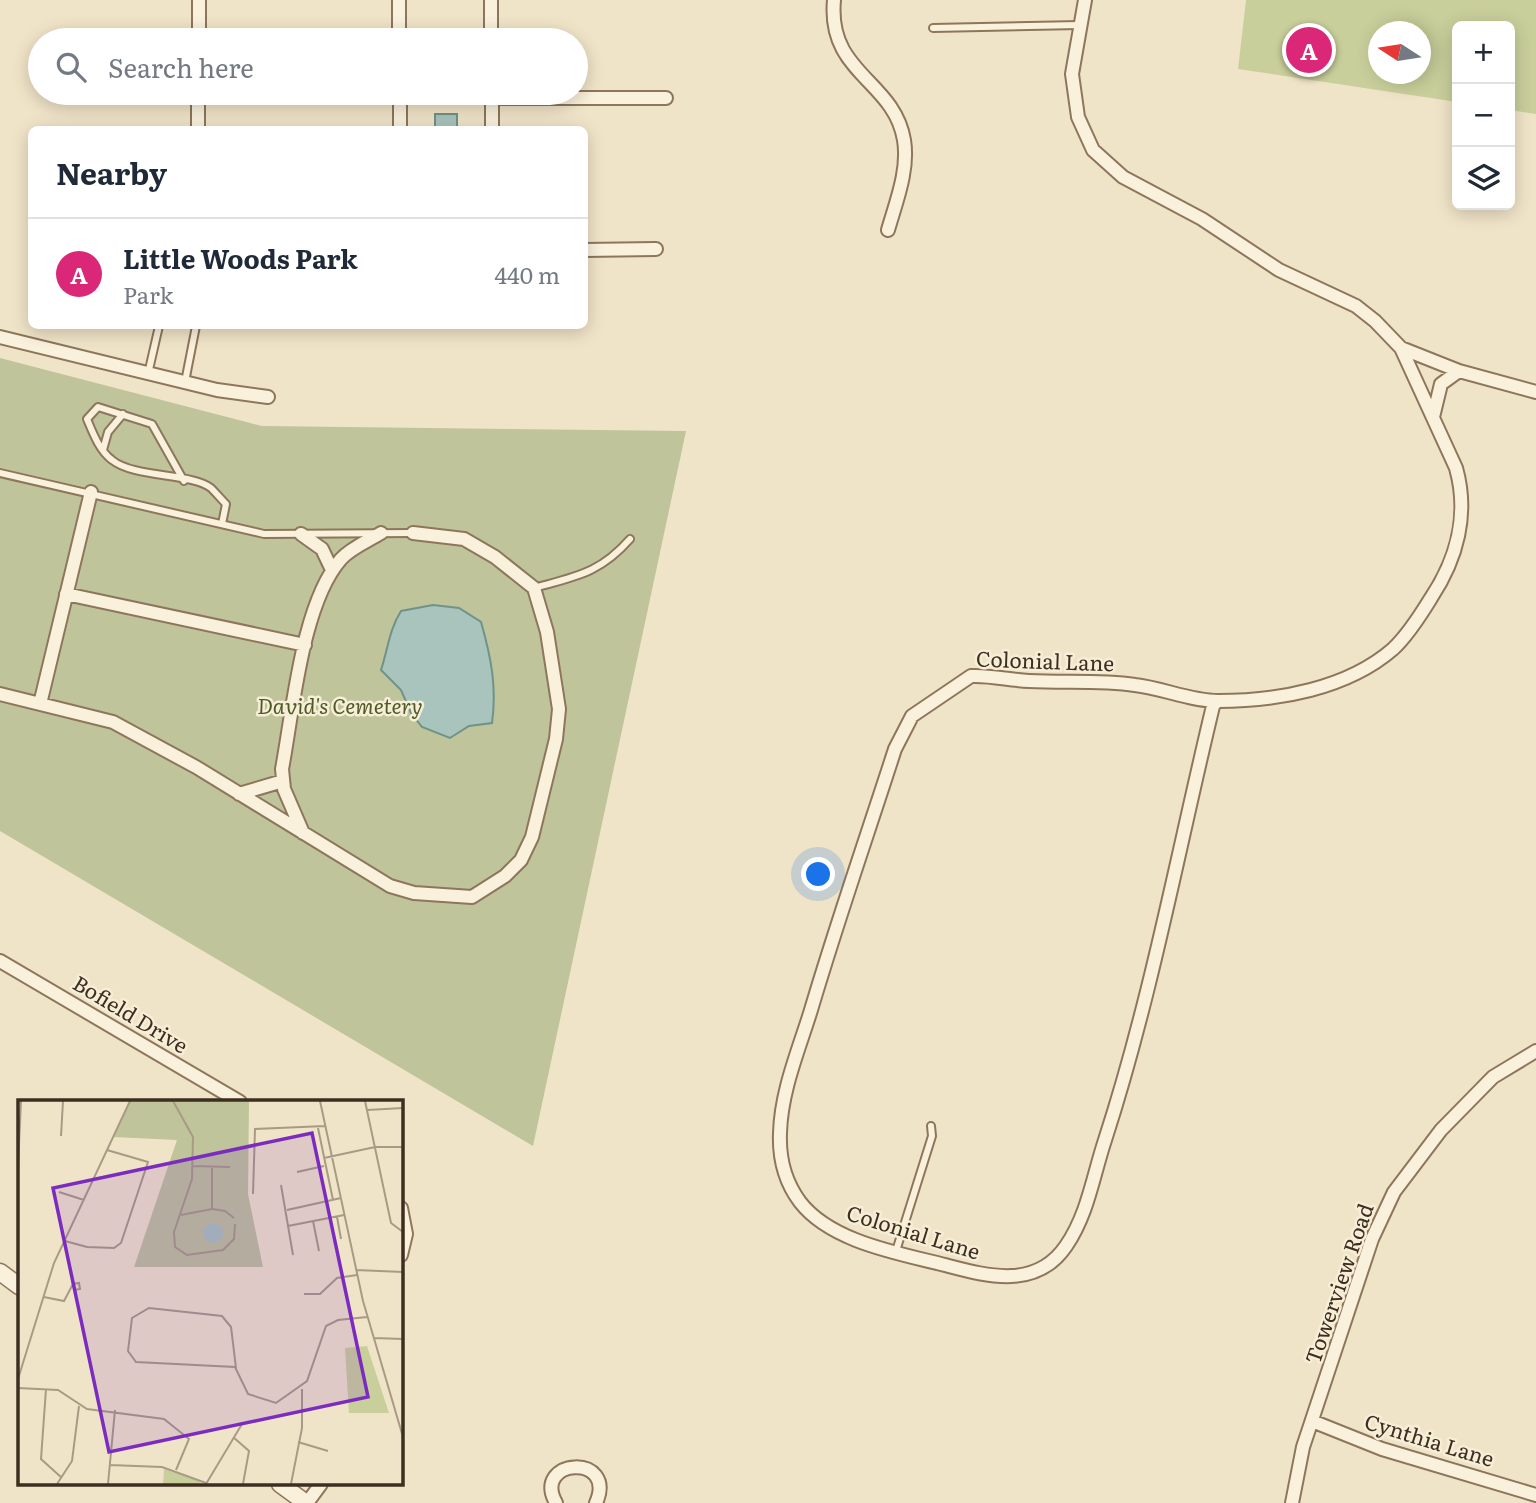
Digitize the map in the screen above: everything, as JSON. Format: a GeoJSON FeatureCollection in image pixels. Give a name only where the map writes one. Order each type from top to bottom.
{"type":"FeatureCollection","features":[{"type":"Feature","properties":{"kind":"street"},"geometry":{"type":"LineString","coordinates":[[199,0],[199,28]]}},
{"type":"Feature","properties":{"kind":"street"},"geometry":{"type":"LineString","coordinates":[[399,0],[399,28]]}},
{"type":"Feature","properties":{"kind":"street"},"geometry":{"type":"LineString","coordinates":[[491,0],[491,28]]}},
{"type":"Feature","properties":{"kind":"street"},"geometry":{"type":"LineString","coordinates":[[834,0],[834,30],[840,47],[849,62],[892,109],[904,140],[904,174],[888,230]]}},
{"type":"Feature","properties":{"kind":"street","name":"Colonial Lane"},"geometry":{"type":"LineString","coordinates":[[1085,0],[1074,51],[1074,96],[1086,139],[1106,164],[1123,177],[1202,219],[1279,270],[1356,306],[1401,348],[1456,468],[1461,485],[1462,519],[1450,564],[1413,626],[1376,662],[1324,685],[1261,698],[1217,701],[1136,685],[971,676],[912,716],[895,749],[819,982],[794,1063],[780,1132],[785,1173],[802,1205],[834,1230],[896,1251],[995,1278],[1008,1278],[1040,1269],[1055,1259],[1077,1228],[1143,1016],[1193,789],[1213,706],[1217,701]]}},
{"type":"Feature","properties":{"kind":"street"},"geometry":{"type":"LineString","coordinates":[[588,97],[666,98]]}},
{"type":"Feature","properties":{"kind":"street"},"geometry":{"type":"LineString","coordinates":[[198,105],[198,126]]}},
{"type":"Feature","properties":{"kind":"street"},"geometry":{"type":"LineString","coordinates":[[400,105],[400,126]]}},
{"type":"Feature","properties":{"kind":"street"},"geometry":{"type":"LineString","coordinates":[[492,105],[492,126]]}},
{"type":"Feature","properties":{"kind":"street"},"geometry":{"type":"LineString","coordinates":[[588,250],[656,249]]}},
{"type":"Feature","properties":{"kind":"street"},"geometry":{"type":"LineString","coordinates":[[0,337],[184,383],[268,397]]}},
{"type":"Feature","properties":{"kind":"street"},"geometry":{"type":"LineString","coordinates":[[1401,348],[1459,371],[1536,392]]}},
{"type":"Feature","properties":{"kind":"street"},"geometry":{"type":"LineString","coordinates":[[1433,417],[1441,384],[1459,371]]}},
{"type":"Feature","properties":{"kind":"street"},"geometry":{"type":"LineString","coordinates":[[40,704],[91,492]]}},
{"type":"Feature","properties":{"kind":"street"},"geometry":{"type":"LineString","coordinates":[[303,834],[283,781],[282,769],[305,645],[332,570],[344,556],[381,533]]}},
{"type":"Feature","properties":{"kind":"street"},"geometry":{"type":"LineString","coordinates":[[0,694],[113,722],[239,794],[390,886],[414,893],[472,897],[505,876],[521,860],[538,813],[556,739],[559,709],[547,632],[534,588],[495,557],[464,539],[413,533]]}},
{"type":"Feature","properties":{"kind":"street"},"geometry":{"type":"LineString","coordinates":[[301,534],[322,550],[332,570]]}},
{"type":"Feature","properties":{"kind":"street"},"geometry":{"type":"LineString","coordinates":[[66,594],[305,645]]}},
{"type":"Feature","properties":{"kind":"street"},"geometry":{"type":"LineString","coordinates":[[239,794],[283,781]]}},
{"type":"Feature","properties":{"kind":"street","name":"Bofield Drive"},"geometry":{"type":"LineString","coordinates":[[0,961],[237,1100]]}},
{"type":"Feature","properties":{"kind":"street","name":"Towerview Road"},"geometry":{"type":"LineString","coordinates":[[1292,1503],[1312,1421],[1372,1239],[1394,1192],[1441,1130],[1493,1077],[1536,1051]]}},
{"type":"Feature","properties":{"kind":"street"},"geometry":{"type":"LineString","coordinates":[[402,1213],[406,1234],[402,1251]]}},
{"type":"Feature","properties":{"kind":"street"},"geometry":{"type":"LineString","coordinates":[[0,1272],[18,1285]]}},
{"type":"Feature","properties":{"kind":"street","name":"Cynthia Lane"},"geometry":{"type":"LineString","coordinates":[[1312,1421],[1382,1449],[1536,1495]]}},
{"type":"Feature","properties":{"kind":"street"},"geometry":{"type":"LineString","coordinates":[[556,1503],[551,1488],[554,1479],[568,1467],[578,1466],[594,1475],[599,1483],[596,1503]]}},
{"type":"Feature","properties":{"kind":"street"},"geometry":{"type":"LineString","coordinates":[[283,1486],[306,1503],[319,1486]]}},
{"type":"Feature","properties":{"kind":"lane"},"geometry":{"type":"LineString","coordinates":[[933,28],[1080,25]]}},
{"type":"Feature","properties":{"kind":"lane"},"geometry":{"type":"LineString","coordinates":[[148,374],[158,329]]}},
{"type":"Feature","properties":{"kind":"lane"},"geometry":{"type":"LineString","coordinates":[[184,383],[195,329]]}},
{"type":"Feature","properties":{"kind":"lane"},"geometry":{"type":"LineString","coordinates":[[184,481],[152,424],[98,407],[87,419],[103,450],[113,461],[184,481],[209,486],[226,504],[222,524]]}},
{"type":"Feature","properties":{"kind":"lane"},"geometry":{"type":"LineString","coordinates":[[103,450],[108,432],[123,414]]}},
{"type":"Feature","properties":{"kind":"lane"},"geometry":{"type":"LineString","coordinates":[[0,473],[264,534],[413,533]]}},
{"type":"Feature","properties":{"kind":"lane"},"geometry":{"type":"LineString","coordinates":[[534,588],[573,577],[610,561],[630,539]]}},
{"type":"Feature","properties":{"kind":"lane"},"geometry":{"type":"LineString","coordinates":[[896,1251],[932,1136],[931,1126]]}},
{"type":"Feature","properties":{"kind":"green space"},"geometry":{"type":"Polygon","coordinates":[[[1246,0],[1536,0],[1536,114],[1515,111],[1515,21],[1452,21],[1452,101],[1238,69],[1246,0]]]}},
{"type":"Feature","properties":{"kind":"green space","name":"David's Cemetery"},"geometry":{"type":"Polygon","coordinates":[[[0,358],[262,426],[686,431],[533,1146],[0,831],[0,358]]]}},
{"type":"Feature","properties":{"kind":"water"},"geometry":{"type":"Polygon","coordinates":[[[435,114],[457,114],[457,126],[435,126],[435,114]]]}},
{"type":"Feature","properties":{"kind":"water"},"geometry":{"type":"Polygon","coordinates":[[[433,605],[459,608],[481,622],[492,672],[492,723],[469,726],[450,738],[422,727],[411,713],[401,690],[381,670],[391,632],[401,611],[433,605]]]}},
{"type":"Feature","properties":{"kind":"place","name":"Little Woods Park"},"geometry":{"type":"Point","coordinates":[1309,50]}}]}
